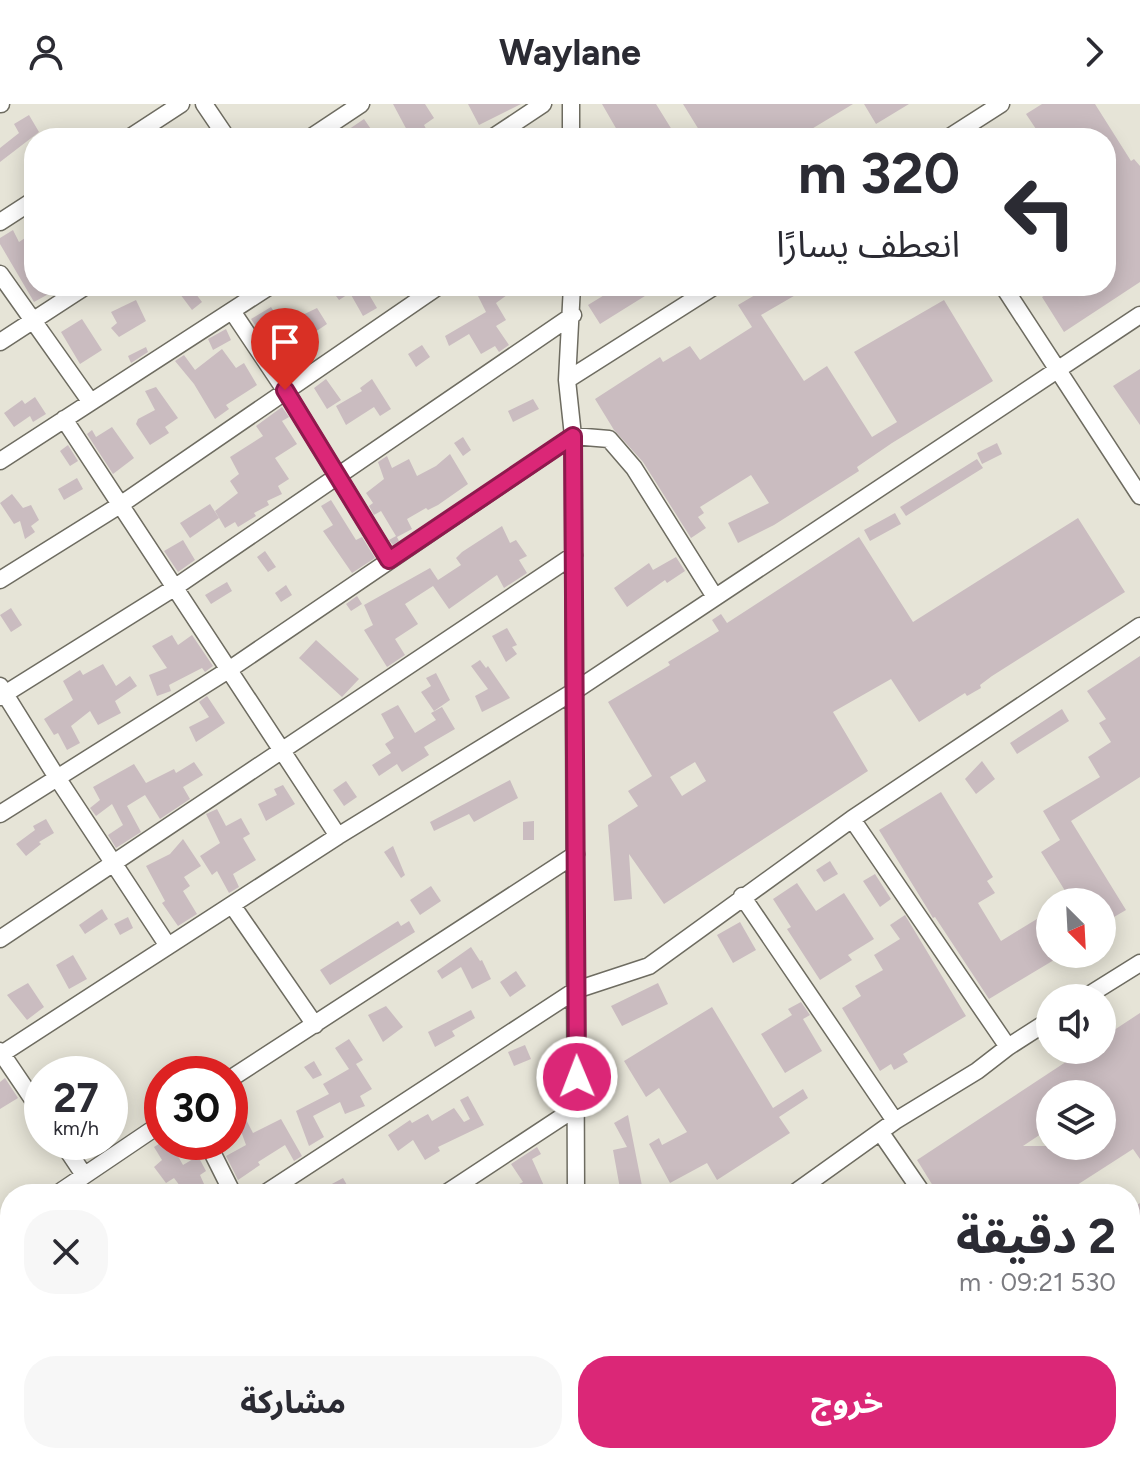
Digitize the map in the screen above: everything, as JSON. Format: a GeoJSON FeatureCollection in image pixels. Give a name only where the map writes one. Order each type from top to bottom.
{"type":"FeatureCollection","features":[{"type":"Feature","properties":{"kind":"street"},"geometry":{"type":"LineString","coordinates":[[144,128],[181,104]]}},
{"type":"Feature","properties":{"kind":"street"},"geometry":{"type":"LineString","coordinates":[[204,104],[220,128]]}},
{"type":"Feature","properties":{"kind":"street"},"geometry":{"type":"LineString","coordinates":[[325,128],[361,104]]}},
{"type":"Feature","properties":{"kind":"street"},"geometry":{"type":"LineString","coordinates":[[507,128],[543,104]]}},
{"type":"Feature","properties":{"kind":"street"},"geometry":{"type":"LineString","coordinates":[[571,104],[571,128]]}},
{"type":"Feature","properties":{"kind":"street"},"geometry":{"type":"LineString","coordinates":[[964,128],[1001,104]]}},
{"type":"Feature","properties":{"kind":"street"},"geometry":{"type":"LineString","coordinates":[[0,222],[24,206]]}},
{"type":"Feature","properties":{"kind":"street"},"geometry":{"type":"LineString","coordinates":[[0,274],[90,401]]}},
{"type":"Feature","properties":{"kind":"street"},"geometry":{"type":"LineString","coordinates":[[0,342],[71,296]]}},
{"type":"Feature","properties":{"kind":"street"},"geometry":{"type":"LineString","coordinates":[[0,461],[255,296]]}},
{"type":"Feature","properties":{"kind":"street"},"geometry":{"type":"LineString","coordinates":[[0,580],[120,505],[424,296]]}},
{"type":"Feature","properties":{"kind":"street"},"geometry":{"type":"LineString","coordinates":[[572,296],[567,380],[573,436],[576,690],[576,1184]]}},
{"type":"Feature","properties":{"kind":"street"},"geometry":{"type":"LineString","coordinates":[[567,380],[699,296]]}},
{"type":"Feature","properties":{"kind":"street"},"geometry":{"type":"LineString","coordinates":[[1010,296],[1140,496]]}},
{"type":"Feature","properties":{"kind":"street"},"geometry":{"type":"LineString","coordinates":[[232,311],[285,390],[389,560]]}},
{"type":"Feature","properties":{"kind":"street"},"geometry":{"type":"LineString","coordinates":[[168,946],[2,692],[174,588],[573,315]]}},
{"type":"Feature","properties":{"kind":"street"},"geometry":{"type":"LineString","coordinates":[[24,1087],[1,1053],[338,836],[576,690],[1140,315]]}},
{"type":"Feature","properties":{"kind":"street"},"geometry":{"type":"LineString","coordinates":[[64,419],[338,836]]}},
{"type":"Feature","properties":{"kind":"street"},"geometry":{"type":"LineString","coordinates":[[0,814],[230,669],[573,436],[609,439],[634,468],[715,597]]}},
{"type":"Feature","properties":{"kind":"street"},"geometry":{"type":"LineString","coordinates":[[0,939],[574,555]]}},
{"type":"Feature","properties":{"kind":"street"},"geometry":{"type":"LineString","coordinates":[[279,1184],[576,990],[649,966],[852,819],[1140,626]]}},
{"type":"Feature","properties":{"kind":"street"},"geometry":{"type":"LineString","coordinates":[[852,819],[1008,1047]]}},
{"type":"Feature","properties":{"kind":"street"},"geometry":{"type":"LineString","coordinates":[[248,1068],[576,854]]}},
{"type":"Feature","properties":{"kind":"street"},"geometry":{"type":"LineString","coordinates":[[742,896],[895,1121]]}},
{"type":"Feature","properties":{"kind":"street"},"geometry":{"type":"LineString","coordinates":[[232,905],[315,1025]]}},
{"type":"Feature","properties":{"kind":"street"},"geometry":{"type":"LineString","coordinates":[[1107,984],[1139,965]]}},
{"type":"Feature","properties":{"kind":"street"},"geometry":{"type":"LineString","coordinates":[[807,1184],[895,1121],[977,1071],[1036,1029]]}},
{"type":"Feature","properties":{"kind":"street"},"geometry":{"type":"LineString","coordinates":[[460,1184],[577,1107]]}},
{"type":"Feature","properties":{"kind":"street"},"geometry":{"type":"LineString","coordinates":[[881,1133],[916,1184]]}},
{"type":"Feature","properties":{"kind":"street"},"geometry":{"type":"LineString","coordinates":[[71,1184],[144,1135]]}},
{"type":"Feature","properties":{"kind":"street"},"geometry":{"type":"LineString","coordinates":[[74,1160],[84,1175]]}},
{"type":"Feature","properties":{"kind":"street"},"geometry":{"type":"LineString","coordinates":[[216,1160],[228,1184]]}},
{"type":"Feature","properties":{"kind":"building"},"geometry":{"type":"Polygon","coordinates":[[[393,104],[425,104],[434,118],[424,125],[426,128],[406,128],[393,104]]]}},
{"type":"Feature","properties":{"kind":"building"},"geometry":{"type":"Polygon","coordinates":[[[468,104],[521,104],[479,125],[468,104]]]}},
{"type":"Feature","properties":{"kind":"building"},"geometry":{"type":"Polygon","coordinates":[[[602,104],[656,104],[671,128],[616,128],[602,104]]]}},
{"type":"Feature","properties":{"kind":"building"},"geometry":{"type":"Polygon","coordinates":[[[683,104],[853,104],[813,128],[698,128],[683,104]]]}},
{"type":"Feature","properties":{"kind":"building"},"geometry":{"type":"Polygon","coordinates":[[[864,104],[909,104],[876,124],[864,104]]]}},
{"type":"Feature","properties":{"kind":"building"},"geometry":{"type":"Polygon","coordinates":[[[1042,104],[1095,104],[1110,128],[1035,128],[1026,114],[1042,104]]]}},
{"type":"Feature","properties":{"kind":"building"},"geometry":{"type":"Polygon","coordinates":[[[29,115],[37,128],[24,128],[24,144],[0,162],[0,148],[19,133],[14,124],[29,115]]]}},
{"type":"Feature","properties":{"kind":"building"},"geometry":{"type":"Polygon","coordinates":[[[364,119],[370,128],[351,128],[364,119]]]}},
{"type":"Feature","properties":{"kind":"building"},"geometry":{"type":"Polygon","coordinates":[[[1116,137],[1131,161],[1134,159],[1140,166],[1140,282],[1064,332],[1042,297],[1116,296],[1116,137]]]}},
{"type":"Feature","properties":{"kind":"building"},"geometry":{"type":"Polygon","coordinates":[[[13,230],[19,242],[24,239],[24,285],[0,244],[0,238],[13,230]]]}},
{"type":"Feature","properties":{"kind":"building"},"geometry":{"type":"Polygon","coordinates":[[[30,296],[45,296],[34,302],[30,296]]]}},
{"type":"Feature","properties":{"kind":"building"},"geometry":{"type":"Polygon","coordinates":[[[182,296],[198,296],[202,302],[192,310],[182,296]]]}},
{"type":"Feature","properties":{"kind":"building"},"geometry":{"type":"Polygon","coordinates":[[[352,296],[370,296],[377,308],[363,316],[352,296]]]}},
{"type":"Feature","properties":{"kind":"building"},"geometry":{"type":"Polygon","coordinates":[[[478,296],[506,296],[496,303],[506,320],[496,326],[509,345],[499,352],[495,346],[481,354],[469,334],[449,346],[445,336],[486,312],[478,296]]]}},
{"type":"Feature","properties":{"kind":"building"},"geometry":{"type":"Polygon","coordinates":[[[603,296],[645,296],[600,324],[588,305],[603,296]]]}},
{"type":"Feature","properties":{"kind":"building"},"geometry":{"type":"Polygon","coordinates":[[[753,296],[794,296],[761,315],[804,381],[827,366],[872,437],[897,422],[854,352],[944,300],[993,381],[892,443],[857,467],[859,471],[774,525],[738,543],[728,523],[769,503],[751,475],[700,507],[704,513],[698,517],[706,528],[691,538],[643,462],[614,430],[595,399],[660,357],[663,362],[690,346],[700,360],[752,327],[738,305],[753,296]]]}},
{"type":"Feature","properties":{"kind":"building"},"geometry":{"type":"Polygon","coordinates":[[[136,300],[146,321],[119,337],[111,328],[117,323],[111,312],[136,300]]]}},
{"type":"Feature","properties":{"kind":"building"},"geometry":{"type":"Polygon","coordinates":[[[271,307],[285,330],[265,340],[251,319],[271,307]]]}},
{"type":"Feature","properties":{"kind":"building"},"geometry":{"type":"Polygon","coordinates":[[[317,308],[327,324],[306,338],[298,328],[293,331],[288,322],[317,308]]]}},
{"type":"Feature","properties":{"kind":"building"},"geometry":{"type":"Polygon","coordinates":[[[82,319],[102,350],[80,364],[61,332],[82,319]]]}},
{"type":"Feature","properties":{"kind":"building"},"geometry":{"type":"Polygon","coordinates":[[[226,329],[231,340],[213,350],[208,339],[226,329]]]}},
{"type":"Feature","properties":{"kind":"building"},"geometry":{"type":"Polygon","coordinates":[[[422,345],[430,357],[416,367],[408,354],[422,345]]]}},
{"type":"Feature","properties":{"kind":"building"},"geometry":{"type":"Polygon","coordinates":[[[146,347],[148,352],[131,363],[128,356],[146,347]]]}},
{"type":"Feature","properties":{"kind":"building"},"geometry":{"type":"Polygon","coordinates":[[[222,349],[236,368],[244,363],[257,385],[226,405],[229,409],[215,419],[194,384],[175,361],[184,355],[195,370],[222,349]]]}},
{"type":"Feature","properties":{"kind":"building"},"geometry":{"type":"Polygon","coordinates":[[[1140,369],[1140,425],[1113,386],[1140,369]]]}},
{"type":"Feature","properties":{"kind":"building"},"geometry":{"type":"Polygon","coordinates":[[[326,379],[341,400],[327,409],[314,388],[326,379]]]}},
{"type":"Feature","properties":{"kind":"building"},"geometry":{"type":"Polygon","coordinates":[[[372,379],[391,409],[380,416],[374,407],[346,425],[336,406],[362,391],[360,388],[372,379]]]}},
{"type":"Feature","properties":{"kind":"building"},"geometry":{"type":"Polygon","coordinates":[[[156,387],[178,418],[165,427],[169,433],[150,445],[136,424],[138,419],[155,410],[145,391],[156,387]]]}},
{"type":"Feature","properties":{"kind":"building"},"geometry":{"type":"Polygon","coordinates":[[[35,397],[46,414],[33,422],[30,416],[14,427],[4,413],[22,400],[25,404],[35,397]]]}},
{"type":"Feature","properties":{"kind":"building"},"geometry":{"type":"Polygon","coordinates":[[[533,399],[539,409],[513,422],[508,411],[533,399]]]}},
{"type":"Feature","properties":{"kind":"building"},"geometry":{"type":"Polygon","coordinates":[[[282,407],[289,417],[282,421],[297,444],[275,458],[289,479],[278,486],[282,494],[267,501],[269,505],[238,527],[235,522],[225,528],[215,511],[238,493],[230,481],[239,474],[230,457],[263,436],[256,426],[282,407]]]}},
{"type":"Feature","properties":{"kind":"building"},"geometry":{"type":"Polygon","coordinates":[[[112,427],[134,458],[113,474],[87,434],[92,430],[96,437],[112,427]]]}},
{"type":"Feature","properties":{"kind":"building"},"geometry":{"type":"Polygon","coordinates":[[[463,437],[471,450],[463,456],[454,443],[463,437]]]}},
{"type":"Feature","properties":{"kind":"building"},"geometry":{"type":"Polygon","coordinates":[[[997,443],[1002,454],[982,464],[977,453],[997,443]]]}},
{"type":"Feature","properties":{"kind":"building"},"geometry":{"type":"Polygon","coordinates":[[[68,445],[78,461],[70,466],[60,451],[68,445]]]}},
{"type":"Feature","properties":{"kind":"building"},"geometry":{"type":"Polygon","coordinates":[[[450,454],[468,484],[438,505],[407,519],[412,529],[397,537],[399,541],[393,545],[389,540],[396,536],[381,511],[374,515],[369,506],[373,503],[366,493],[384,479],[378,462],[387,456],[392,468],[409,459],[417,476],[450,454]]]}},
{"type":"Feature","properties":{"kind":"building"},"geometry":{"type":"Polygon","coordinates":[[[977,459],[983,468],[906,516],[900,507],[977,459]]]}},
{"type":"Feature","properties":{"kind":"building"},"geometry":{"type":"Polygon","coordinates":[[[77,478],[83,489],[64,500],[58,489],[77,478]]]}},
{"type":"Feature","properties":{"kind":"building"},"geometry":{"type":"Polygon","coordinates":[[[12,494],[23,508],[31,505],[39,520],[31,526],[35,532],[25,539],[20,521],[14,524],[0,503],[12,494]]]}},
{"type":"Feature","properties":{"kind":"building"},"geometry":{"type":"Polygon","coordinates":[[[331,500],[356,540],[362,537],[375,558],[352,573],[323,531],[333,525],[321,506],[331,500]]]}},
{"type":"Feature","properties":{"kind":"building"},"geometry":{"type":"Polygon","coordinates":[[[210,504],[219,518],[190,538],[180,523],[210,504]]]}},
{"type":"Feature","properties":{"kind":"building"},"geometry":{"type":"Polygon","coordinates":[[[895,513],[901,524],[870,541],[864,530],[895,513]]]}},
{"type":"Feature","properties":{"kind":"building"},"geometry":{"type":"Polygon","coordinates":[[[1078,518],[1125,592],[992,676],[980,685],[981,688],[967,696],[965,693],[919,722],[891,679],[833,712],[868,771],[664,904],[629,854],[632,899],[614,901],[608,825],[638,806],[628,791],[652,776],[608,702],[719,631],[712,620],[721,614],[727,623],[859,537],[913,622],[1078,518]],[[695,762],[670,777],[682,796],[706,781],[695,762]]]}},
{"type":"Feature","properties":{"kind":"building"},"geometry":{"type":"Polygon","coordinates":[[[502,526],[510,543],[516,540],[527,556],[519,560],[527,573],[504,588],[497,575],[449,609],[433,586],[405,604],[418,624],[395,639],[405,655],[387,667],[364,630],[373,625],[364,605],[430,568],[438,580],[461,565],[456,558],[462,552],[502,526]]]}},
{"type":"Feature","properties":{"kind":"building"},"geometry":{"type":"Polygon","coordinates":[[[183,540],[195,560],[178,572],[164,551],[183,540]]]}},
{"type":"Feature","properties":{"kind":"building"},"geometry":{"type":"Polygon","coordinates":[[[265,551],[276,567],[268,572],[257,557],[265,551]]]}},
{"type":"Feature","properties":{"kind":"building"},"geometry":{"type":"Polygon","coordinates":[[[676,557],[685,571],[667,583],[665,580],[627,607],[614,588],[649,563],[653,570],[676,557]]]}},
{"type":"Feature","properties":{"kind":"building"},"geometry":{"type":"Polygon","coordinates":[[[227,582],[232,591],[211,604],[205,595],[227,582]]]}},
{"type":"Feature","properties":{"kind":"building"},"geometry":{"type":"Polygon","coordinates":[[[286,585],[292,595],[281,602],[275,593],[286,585]]]}},
{"type":"Feature","properties":{"kind":"building"},"geometry":{"type":"Polygon","coordinates":[[[357,596],[362,604],[351,611],[346,604],[357,596]]]}},
{"type":"Feature","properties":{"kind":"building"},"geometry":{"type":"Polygon","coordinates":[[[11,608],[22,625],[11,632],[0,615],[11,608]]]}},
{"type":"Feature","properties":{"kind":"building"},"geometry":{"type":"Polygon","coordinates":[[[507,628],[517,645],[512,647],[517,654],[506,662],[492,636],[507,628]]]}},
{"type":"Feature","properties":{"kind":"building"},"geometry":{"type":"Polygon","coordinates":[[[172,635],[178,645],[192,635],[213,666],[205,672],[202,668],[169,685],[171,691],[157,696],[149,675],[167,668],[152,646],[172,635]]]}},
{"type":"Feature","properties":{"kind":"building"},"geometry":{"type":"Polygon","coordinates":[[[316,640],[359,679],[342,697],[299,658],[316,640]]]}},
{"type":"Feature","properties":{"kind":"building"},"geometry":{"type":"Polygon","coordinates":[[[1140,656],[1140,777],[1071,821],[1112,888],[1063,888],[1041,852],[1060,840],[1043,811],[1100,777],[1088,757],[1111,742],[1099,723],[1106,719],[1087,691],[1140,656]]]}},
{"type":"Feature","properties":{"kind":"building"},"geometry":{"type":"Polygon","coordinates":[[[480,660],[486,668],[488,666],[510,698],[482,712],[475,696],[488,689],[471,666],[480,660]]]}},
{"type":"Feature","properties":{"kind":"building"},"geometry":{"type":"Polygon","coordinates":[[[103,664],[116,686],[130,676],[137,686],[115,701],[121,713],[98,725],[90,711],[71,726],[80,743],[67,750],[58,733],[54,735],[44,719],[73,700],[63,681],[80,670],[83,675],[103,664]]]}},
{"type":"Feature","properties":{"kind":"building"},"geometry":{"type":"Polygon","coordinates":[[[436,673],[450,700],[434,711],[421,692],[431,686],[426,678],[436,673]]]}},
{"type":"Feature","properties":{"kind":"building"},"geometry":{"type":"Polygon","coordinates":[[[207,696],[225,723],[196,742],[189,727],[209,717],[199,702],[207,696]]]}},
{"type":"Feature","properties":{"kind":"building"},"geometry":{"type":"Polygon","coordinates":[[[398,705],[415,733],[436,720],[431,713],[442,707],[455,729],[424,747],[429,755],[402,772],[397,764],[379,776],[372,765],[391,753],[385,744],[394,738],[381,714],[398,705]]]}},
{"type":"Feature","properties":{"kind":"building"},"geometry":{"type":"Polygon","coordinates":[[[1062,709],[1069,721],[1017,754],[1010,743],[1062,709]]]}},
{"type":"Feature","properties":{"kind":"building"},"geometry":{"type":"Polygon","coordinates":[[[982,761],[995,779],[976,794],[965,779],[982,761]]]}},
{"type":"Feature","properties":{"kind":"building"},"geometry":{"type":"Polygon","coordinates":[[[194,762],[203,775],[183,787],[190,799],[160,819],[145,795],[127,806],[141,832],[116,848],[108,835],[123,825],[112,804],[96,816],[90,808],[100,800],[93,787],[134,764],[146,783],[174,769],[176,773],[194,762]]]}},
{"type":"Feature","properties":{"kind":"building"},"geometry":{"type":"Polygon","coordinates":[[[510,780],[518,798],[474,822],[469,814],[434,831],[430,822],[510,780]]]}},
{"type":"Feature","properties":{"kind":"building"},"geometry":{"type":"Polygon","coordinates":[[[346,781],[357,797],[344,806],[333,790],[346,781]]]}},
{"type":"Feature","properties":{"kind":"building"},"geometry":{"type":"Polygon","coordinates":[[[283,785],[295,804],[266,821],[258,804],[277,795],[274,789],[283,785]]]}},
{"type":"Feature","properties":{"kind":"building"},"geometry":{"type":"Polygon","coordinates":[[[941,792],[993,877],[987,881],[995,893],[978,903],[1001,941],[1036,920],[1036,968],[1041,968],[989,999],[933,918],[879,830],[941,792]]]}},
{"type":"Feature","properties":{"kind":"building"},"geometry":{"type":"Polygon","coordinates":[[[217,809],[226,826],[241,818],[250,834],[243,838],[256,860],[233,874],[239,887],[229,893],[217,871],[212,875],[200,856],[220,843],[206,814],[217,809]]]}},
{"type":"Feature","properties":{"kind":"building"},"geometry":{"type":"Polygon","coordinates":[[[46,819],[54,833],[39,842],[41,844],[26,856],[16,844],[35,830],[33,826],[46,819]]]}},
{"type":"Feature","properties":{"kind":"building"},"geometry":{"type":"Polygon","coordinates":[[[534,821],[534,840],[523,840],[523,822],[534,821]]]}},
{"type":"Feature","properties":{"kind":"building"},"geometry":{"type":"Polygon","coordinates":[[[183,839],[201,866],[184,877],[190,886],[183,891],[197,914],[178,926],[162,903],[165,901],[146,866],[170,854],[183,839]]]}},
{"type":"Feature","properties":{"kind":"building"},"geometry":{"type":"Polygon","coordinates":[[[393,846],[405,875],[401,878],[384,852],[393,846]]]}},
{"type":"Feature","properties":{"kind":"building"},"geometry":{"type":"Polygon","coordinates":[[[830,861],[838,874],[824,882],[816,870],[830,861]]]}},
{"type":"Feature","properties":{"kind":"building"},"geometry":{"type":"Polygon","coordinates":[[[875,874],[891,899],[880,907],[863,881],[875,874]]]}},
{"type":"Feature","properties":{"kind":"building"},"geometry":{"type":"Polygon","coordinates":[[[797,883],[816,911],[844,893],[874,939],[848,955],[852,960],[820,980],[787,929],[791,927],[773,899],[797,883]]]}},
{"type":"Feature","properties":{"kind":"building"},"geometry":{"type":"Polygon","coordinates":[[[431,886],[441,901],[420,915],[410,900],[431,886]]]}},
{"type":"Feature","properties":{"kind":"building"},"geometry":{"type":"Polygon","coordinates":[[[1116,894],[1126,910],[1116,916],[1116,894]]]}},
{"type":"Feature","properties":{"kind":"building"},"geometry":{"type":"Polygon","coordinates":[[[102,909],[108,919],[85,934],[79,925],[102,909]]]}},
{"type":"Feature","properties":{"kind":"building"},"geometry":{"type":"Polygon","coordinates":[[[905,915],[966,1016],[903,1054],[908,1062],[894,1070],[891,1064],[880,1071],[842,1008],[861,996],[855,986],[883,970],[874,955],[900,939],[890,925],[905,915]]]}},
{"type":"Feature","properties":{"kind":"building"},"geometry":{"type":"Polygon","coordinates":[[[128,917],[133,928],[120,935],[114,924],[128,917]]]}},
{"type":"Feature","properties":{"kind":"building"},"geometry":{"type":"Polygon","coordinates":[[[398,921],[401,926],[409,921],[415,932],[330,985],[320,970],[398,921]]]}},
{"type":"Feature","properties":{"kind":"building"},"geometry":{"type":"Polygon","coordinates":[[[740,922],[756,950],[733,963],[717,935],[740,922]]]}},
{"type":"Feature","properties":{"kind":"building"},"geometry":{"type":"Polygon","coordinates":[[[471,947],[482,960],[491,979],[472,989],[461,967],[442,979],[437,971],[471,947]]]}},
{"type":"Feature","properties":{"kind":"building"},"geometry":{"type":"Polygon","coordinates":[[[73,955],[87,979],[69,989],[56,965],[73,955]]]}},
{"type":"Feature","properties":{"kind":"building"},"geometry":{"type":"Polygon","coordinates":[[[516,971],[526,986],[510,997],[500,982],[516,971]]]}},
{"type":"Feature","properties":{"kind":"building"},"geometry":{"type":"Polygon","coordinates":[[[28,983],[44,1007],[27,1020],[7,995],[28,983]]]}},
{"type":"Feature","properties":{"kind":"building"},"geometry":{"type":"Polygon","coordinates":[[[658,983],[668,1004],[622,1026],[611,1006],[658,983]]]}},
{"type":"Feature","properties":{"kind":"building"},"geometry":{"type":"Polygon","coordinates":[[[801,1002],[810,1015],[803,1019],[822,1051],[785,1073],[761,1034],[792,1015],[788,1009],[801,1002]]]}},
{"type":"Feature","properties":{"kind":"building"},"geometry":{"type":"Polygon","coordinates":[[[386,1006],[403,1027],[383,1042],[368,1015],[386,1006]]]}},
{"type":"Feature","properties":{"kind":"building"},"geometry":{"type":"Polygon","coordinates":[[[712,1007],[773,1108],[803,1089],[808,1098],[779,1117],[790,1133],[717,1180],[707,1163],[670,1183],[649,1144],[659,1138],[662,1145],[687,1132],[659,1088],[646,1097],[624,1061],[712,1007]]]}},
{"type":"Feature","properties":{"kind":"building"},"geometry":{"type":"Polygon","coordinates":[[[471,1010],[475,1018],[452,1031],[455,1036],[435,1047],[428,1032],[471,1010]]]}},
{"type":"Feature","properties":{"kind":"building"},"geometry":{"type":"Polygon","coordinates":[[[1140,1013],[1140,1159],[1133,1149],[1116,1160],[1116,1080],[1038,1080],[1063,1064],[1116,1064],[1116,1029],[1140,1013]]]}},
{"type":"Feature","properties":{"kind":"building"},"geometry":{"type":"Polygon","coordinates":[[[349,1039],[363,1060],[356,1064],[372,1089],[360,1096],[365,1106],[345,1114],[340,1102],[313,1116],[324,1137],[309,1146],[296,1111],[329,1094],[323,1084],[349,1069],[335,1048],[349,1039]]]}},
{"type":"Feature","properties":{"kind":"building"},"geometry":{"type":"Polygon","coordinates":[[[525,1045],[531,1059],[514,1066],[508,1052],[525,1045]]]}},
{"type":"Feature","properties":{"kind":"building"},"geometry":{"type":"Polygon","coordinates":[[[314,1061],[322,1075],[313,1079],[304,1067],[314,1061]]]}},
{"type":"Feature","properties":{"kind":"building"},"geometry":{"type":"Polygon","coordinates":[[[5,1078],[18,1098],[0,1109],[0,1082],[5,1078]]]}},
{"type":"Feature","properties":{"kind":"building"},"geometry":{"type":"Polygon","coordinates":[[[1036,1082],[1036,1137],[1023,1146],[1036,1146],[1036,1160],[1116,1160],[1079,1184],[932,1184],[917,1160],[1036,1082]]]}},
{"type":"Feature","properties":{"kind":"building"},"geometry":{"type":"Polygon","coordinates":[[[468,1096],[484,1125],[438,1147],[440,1151],[425,1160],[413,1140],[398,1151],[388,1135],[410,1120],[412,1123],[428,1114],[432,1121],[454,1108],[464,1122],[470,1119],[460,1100],[468,1096]]]}},
{"type":"Feature","properties":{"kind":"building"},"geometry":{"type":"Polygon","coordinates":[[[628,1115],[642,1184],[619,1184],[613,1150],[627,1147],[614,1123],[628,1115]]]}},
{"type":"Feature","properties":{"kind":"building"},"geometry":{"type":"Polygon","coordinates":[[[281,1119],[302,1156],[294,1161],[285,1145],[258,1162],[260,1165],[238,1180],[228,1160],[248,1160],[248,1123],[253,1133],[281,1119]]]}},
{"type":"Feature","properties":{"kind":"building"},"geometry":{"type":"Polygon","coordinates":[[[537,1147],[541,1154],[532,1159],[543,1184],[519,1184],[523,1182],[511,1164],[537,1147]]]}},
{"type":"Feature","properties":{"kind":"building"},"geometry":{"type":"Polygon","coordinates":[[[162,1160],[180,1160],[183,1165],[191,1160],[200,1160],[206,1171],[200,1175],[204,1184],[178,1184],[174,1178],[166,1183],[154,1167],[162,1160]]]}},
{"type":"Feature","properties":{"kind":"building"},"geometry":{"type":"Polygon","coordinates":[[[343,1178],[346,1184],[332,1184],[343,1178]]]}},
{"type":"Feature","properties":{"kind":"route"},"geometry":{"type":"LineString","coordinates":[[285,390],[389,560],[573,436],[577,1077]]}}]}
